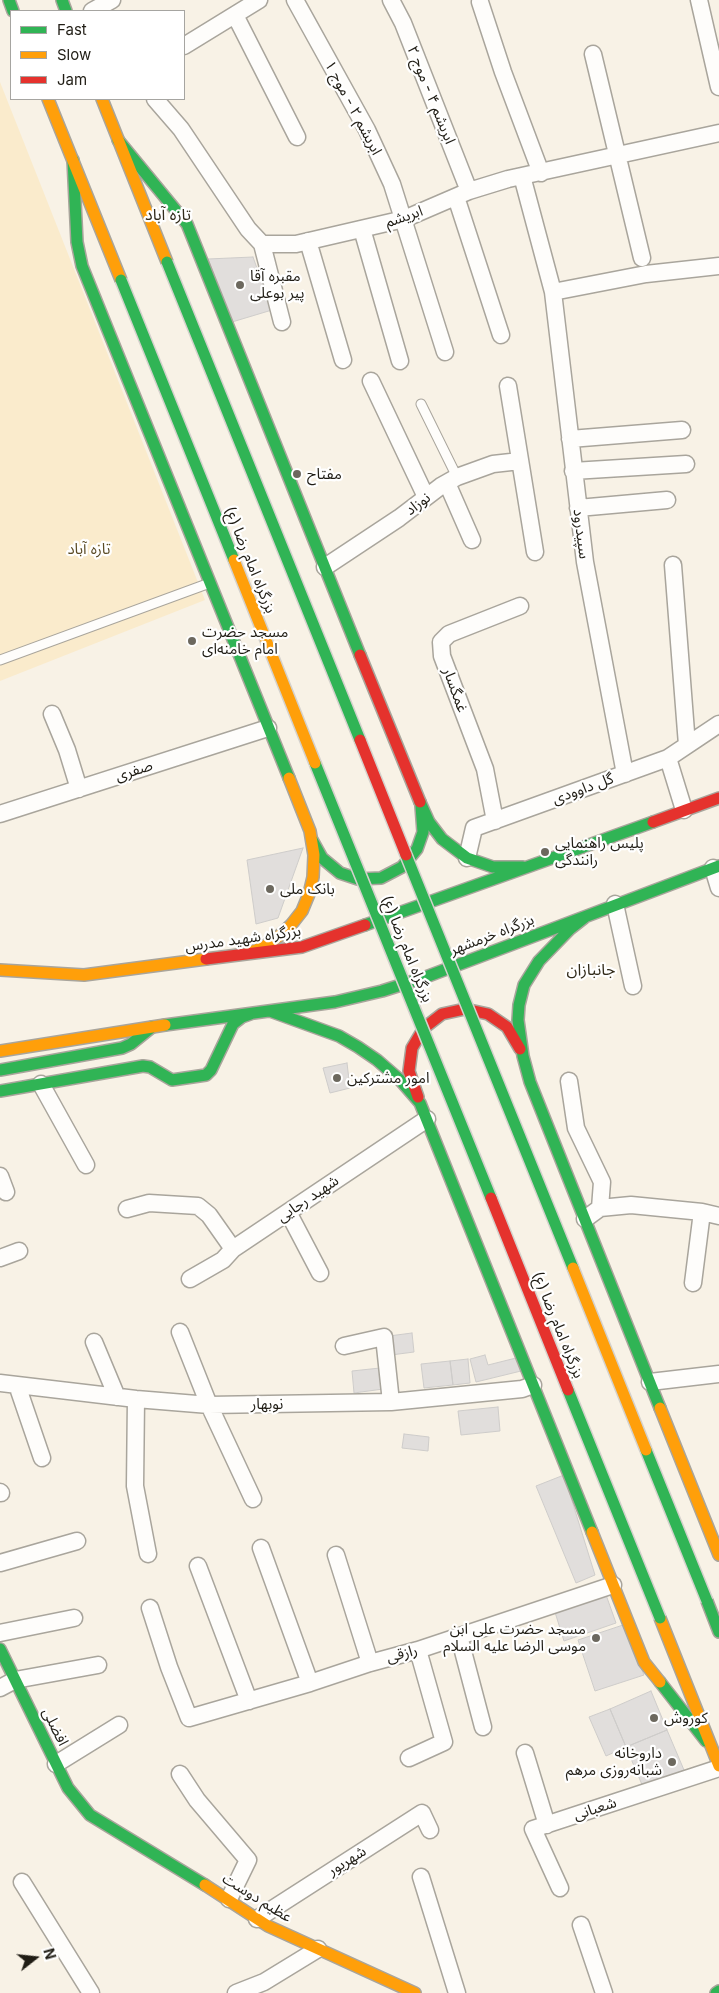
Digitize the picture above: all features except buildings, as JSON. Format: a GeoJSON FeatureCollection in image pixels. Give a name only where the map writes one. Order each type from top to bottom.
{"type":"FeatureCollection","features":[{"type":"Feature","properties":{"kind":"main road","name":"بزرگراه امام رضا (ع)"},"geometry":{"type":"LineString","coordinates":[[48,100],[719,1767]]}},
{"type":"Feature","properties":{"kind":"main road"},"geometry":{"type":"LineString","coordinates":[[108,102],[118,140],[719,1632]]}},
{"type":"Feature","properties":{"kind":"main road"},"geometry":{"type":"LineString","coordinates":[[118,140],[187,224],[418,798],[429,822],[439,836],[467,858],[484,865],[506,868],[524,867],[538,864],[719,798]]}},
{"type":"Feature","properties":{"kind":"main road","name":"بزرگراه امام رضا (ع)"},"geometry":{"type":"LineString","coordinates":[[73,160],[78,249],[82,266],[311,834]]}},
{"type":"Feature","properties":{"kind":"main road"},"geometry":{"type":"LineString","coordinates":[[311,834],[322,858],[340,873],[363,880],[386,876],[406,864],[419,845],[423,822],[418,798]]}},
{"type":"Feature","properties":{"kind":"main road"},"geometry":{"type":"LineString","coordinates":[[228,957],[267,945],[288,928],[299,915],[309,894],[313,877],[314,855],[311,834]]}},
{"type":"Feature","properties":{"kind":"main road","name":"بزرگراه شهید مدرس"},"geometry":{"type":"LineString","coordinates":[[0,970],[84,975],[293,949],[317,943],[538,864]]}},
{"type":"Feature","properties":{"kind":"main road","name":"بزرگراه خرمشهر"},"geometry":{"type":"LineString","coordinates":[[270,1011],[344,1000],[393,988],[716,867]]}},
{"type":"Feature","properties":{"kind":"main road"},"geometry":{"type":"LineString","coordinates":[[523,1056],[519,1012],[520,998],[527,979],[534,967],[548,952],[578,922],[593,912]]}},
{"type":"Feature","properties":{"kind":"main road"},"geometry":{"type":"LineString","coordinates":[[0,982],[84,975]]}},
{"type":"Feature","properties":{"kind":"main road"},"geometry":{"type":"LineString","coordinates":[[424,1113],[410,1076],[411,1053],[421,1032],[438,1016],[451,1011],[465,1009],[479,1011],[492,1016],[510,1031],[518,1043],[530,1082],[719,1555]]}},
{"type":"Feature","properties":{"kind":"main road","name":"بزرگراه امام رضا (ع)"},"geometry":{"type":"LineString","coordinates":[[270,1011],[339,1036],[358,1046],[412,1092],[424,1113],[644,1662],[712,1750]]}},
{"type":"Feature","properties":{"kind":"main road"},"geometry":{"type":"LineString","coordinates":[[0,1051],[270,1011]]}},
{"type":"Feature","properties":{"kind":"main road"},"geometry":{"type":"LineString","coordinates":[[0,1091],[143,1066],[150,1067],[172,1080],[206,1075],[212,1070],[233,1024],[242,1017],[253,1013]]}},
{"type":"Feature","properties":{"kind":"main road"},"geometry":{"type":"LineString","coordinates":[[78,1027],[107,1034]]}},
{"type":"Feature","properties":{"kind":"main road"},"geometry":{"type":"LineString","coordinates":[[0,1070],[122,1048],[132,1044],[152,1027]]}},
{"type":"Feature","properties":{"kind":"main road","name":"افضلی"},"geometry":{"type":"LineString","coordinates":[[0,1648],[68,1788],[90,1815]]}},
{"type":"Feature","properties":{"kind":"main road","name":"عظیم دوست"},"geometry":{"type":"LineString","coordinates":[[90,1815],[229,1899],[268,1926],[318,1949],[387,1987],[415,1993]]}},
{"type":"Feature","properties":{"kind":"street"},"geometry":{"type":"LineString","coordinates":[[94,10],[112,0]]}},
{"type":"Feature","properties":{"kind":"street"},"geometry":{"type":"LineString","coordinates":[[185,45],[259,0]]}},
{"type":"Feature","properties":{"kind":"street","name":"ابریشم ۲ - موج ۱"},"geometry":{"type":"LineString","coordinates":[[295,0],[367,130],[392,184],[445,352]]}},
{"type":"Feature","properties":{"kind":"street","name":"ابریشم ۴ - موج ۲"},"geometry":{"type":"LineString","coordinates":[[391,0],[403,23],[463,194],[501,335]]}},
{"type":"Feature","properties":{"kind":"street"},"geometry":{"type":"LineString","coordinates":[[699,0],[719,87]]}},
{"type":"Feature","properties":{"kind":"street"},"geometry":{"type":"LineString","coordinates":[[480,2],[503,72],[541,173]]}},
{"type":"Feature","properties":{"kind":"street"},"geometry":{"type":"LineString","coordinates":[[234,15],[297,137]]}},
{"type":"Feature","properties":{"kind":"street"},"geometry":{"type":"LineString","coordinates":[[594,54],[642,258]]}},
{"type":"Feature","properties":{"kind":"street"},"geometry":{"type":"LineString","coordinates":[[156,100],[181,129],[248,229],[262,244],[282,322]]}},
{"type":"Feature","properties":{"kind":"street","name":"ابریشم"},"geometry":{"type":"LineString","coordinates":[[262,244],[296,244],[404,219],[463,194],[522,176],[719,133]]}},
{"type":"Feature","properties":{"kind":"street","name":"سپیدرود"},"geometry":{"type":"LineString","coordinates":[[522,176],[553,292],[585,562],[625,774]]}},
{"type":"Feature","properties":{"kind":"street"},"geometry":{"type":"LineString","coordinates":[[362,229],[400,361]]}},
{"type":"Feature","properties":{"kind":"street"},"geometry":{"type":"LineString","coordinates":[[308,241],[343,360]]}},
{"type":"Feature","properties":{"kind":"street"},"geometry":{"type":"LineString","coordinates":[[553,292],[646,274],[719,266]]}},
{"type":"Feature","properties":{"kind":"street"},"geometry":{"type":"LineString","coordinates":[[371,381],[426,497]]}},
{"type":"Feature","properties":{"kind":"street"},"geometry":{"type":"LineString","coordinates":[[508,386],[535,552]]}},
{"type":"Feature","properties":{"kind":"street"},"geometry":{"type":"LineString","coordinates":[[570,439],[682,430]]}},
{"type":"Feature","properties":{"kind":"street","name":"نوزاد"},"geometry":{"type":"LineString","coordinates":[[325,567],[452,480],[493,464],[520,461]]}},
{"type":"Feature","properties":{"kind":"street"},"geometry":{"type":"LineString","coordinates":[[573,471],[686,464]]}},
{"type":"Feature","properties":{"kind":"street"},"geometry":{"type":"LineString","coordinates":[[452,480],[472,540]]}},
{"type":"Feature","properties":{"kind":"street"},"geometry":{"type":"LineString","coordinates":[[578,508],[667,500]]}},
{"type":"Feature","properties":{"kind":"street"},"geometry":{"type":"LineString","coordinates":[[673,565],[687,745]]}},
{"type":"Feature","properties":{"kind":"street","name":"غمگسار"},"geometry":{"type":"LineString","coordinates":[[495,821],[485,769],[442,656],[441,642],[449,634],[520,606]]}},
{"type":"Feature","properties":{"kind":"street"},"geometry":{"type":"LineString","coordinates":[[52,714],[67,750],[78,789]]}},
{"type":"Feature","properties":{"kind":"street"},"geometry":{"type":"LineString","coordinates":[[684,810],[668,758],[719,724]]}},
{"type":"Feature","properties":{"kind":"street","name":"صفری"},"geometry":{"type":"LineString","coordinates":[[0,814],[268,728]]}},
{"type":"Feature","properties":{"kind":"street","name":"گل داوودی"},"geometry":{"type":"LineString","coordinates":[[467,858],[474,828],[668,758]]}},
{"type":"Feature","properties":{"kind":"street"},"geometry":{"type":"LineString","coordinates":[[716,867],[719,888]]}},
{"type":"Feature","properties":{"kind":"street"},"geometry":{"type":"LineString","coordinates":[[615,904],[634,986]]}},
{"type":"Feature","properties":{"kind":"street"},"geometry":{"type":"LineString","coordinates":[[569,1081],[576,1128],[602,1182],[600,1208]]}},
{"type":"Feature","properties":{"kind":"street"},"geometry":{"type":"LineString","coordinates":[[41,1084],[86,1165]]}},
{"type":"Feature","properties":{"kind":"street","name":"شهید رجایی"},"geometry":{"type":"LineString","coordinates":[[190,1279],[223,1260],[233,1249],[288,1212],[424,1113]]}},
{"type":"Feature","properties":{"kind":"street"},"geometry":{"type":"LineString","coordinates":[[0,1176],[6,1192]]}},
{"type":"Feature","properties":{"kind":"street"},"geometry":{"type":"LineString","coordinates":[[127,1209],[149,1203],[198,1206],[208,1215],[233,1249]]}},
{"type":"Feature","properties":{"kind":"street"},"geometry":{"type":"LineString","coordinates":[[585,1219],[600,1208],[631,1205],[702,1212],[719,1216]]}},
{"type":"Feature","properties":{"kind":"street"},"geometry":{"type":"LineString","coordinates":[[288,1212],[320,1273]]}},
{"type":"Feature","properties":{"kind":"street"},"geometry":{"type":"LineString","coordinates":[[693,1283],[702,1212]]}},
{"type":"Feature","properties":{"kind":"street"},"geometry":{"type":"LineString","coordinates":[[0,1258],[19,1250]]}},
{"type":"Feature","properties":{"kind":"street"},"geometry":{"type":"LineString","coordinates":[[180,1332],[208,1405],[253,1499]]}},
{"type":"Feature","properties":{"kind":"street"},"geometry":{"type":"LineString","coordinates":[[344,1346],[384,1337],[391,1402]]}},
{"type":"Feature","properties":{"kind":"street"},"geometry":{"type":"LineString","coordinates":[[94,1342],[116,1396]]}},
{"type":"Feature","properties":{"kind":"street"},"geometry":{"type":"LineString","coordinates":[[650,1382],[719,1374]]}},
{"type":"Feature","properties":{"kind":"street","name":"نوبهار"},"geometry":{"type":"LineString","coordinates":[[0,1383],[136,1400],[208,1405],[391,1402],[522,1389],[533,1386]]}},
{"type":"Feature","properties":{"kind":"street"},"geometry":{"type":"LineString","coordinates":[[17,1385],[42,1458]]}},
{"type":"Feature","properties":{"kind":"street"},"geometry":{"type":"LineString","coordinates":[[136,1400],[135,1486],[148,1554]]}},
{"type":"Feature","properties":{"kind":"street"},"geometry":{"type":"LineString","coordinates":[[0,1563],[77,1542]]}},
{"type":"Feature","properties":{"kind":"street"},"geometry":{"type":"LineString","coordinates":[[261,1548],[310,1683]]}},
{"type":"Feature","properties":{"kind":"street"},"geometry":{"type":"LineString","coordinates":[[336,1554],[370,1662]]}},
{"type":"Feature","properties":{"kind":"street"},"geometry":{"type":"LineString","coordinates":[[198,1566],[248,1701]]}},
{"type":"Feature","properties":{"kind":"street","name":"رازقی"},"geometry":{"type":"LineString","coordinates":[[150,1608],[169,1667],[189,1718],[310,1683],[370,1662],[418,1650],[613,1584]]}},
{"type":"Feature","properties":{"kind":"street"},"geometry":{"type":"LineString","coordinates":[[0,1633],[74,1618]]}},
{"type":"Feature","properties":{"kind":"street"},"geometry":{"type":"LineString","coordinates":[[459,1636],[483,1727]]}},
{"type":"Feature","properties":{"kind":"street"},"geometry":{"type":"LineString","coordinates":[[409,1758],[444,1742],[418,1650]]}},
{"type":"Feature","properties":{"kind":"street"},"geometry":{"type":"LineString","coordinates":[[0,1688],[15,1680],[98,1665]]}},
{"type":"Feature","properties":{"kind":"street"},"geometry":{"type":"LineString","coordinates":[[56,1764],[119,1725]]}},
{"type":"Feature","properties":{"kind":"street"},"geometry":{"type":"LineString","coordinates":[[524,1753],[547,1825],[533,1829],[560,1888]]}},
{"type":"Feature","properties":{"kind":"street","name":"شعبانی"},"geometry":{"type":"LineString","coordinates":[[547,1825],[719,1767]]}},
{"type":"Feature","properties":{"kind":"street"},"geometry":{"type":"LineString","coordinates":[[180,1774],[196,1800],[248,1860],[229,1899]]}},
{"type":"Feature","properties":{"kind":"street","name":"شهریور"},"geometry":{"type":"LineString","coordinates":[[257,1919],[422,1813],[430,1830]]}},
{"type":"Feature","properties":{"kind":"street"},"geometry":{"type":"LineString","coordinates":[[420,1877],[457,1993]]}},
{"type":"Feature","properties":{"kind":"street"},"geometry":{"type":"LineString","coordinates":[[22,1882],[91,1993]]}},
{"type":"Feature","properties":{"kind":"street"},"geometry":{"type":"LineString","coordinates":[[581,1925],[604,1993]]}},
{"type":"Feature","properties":{"kind":"street"},"geometry":{"type":"LineString","coordinates":[[236,1993],[264,1982],[318,1949]]}},
{"type":"Feature","properties":{"kind":"lane"},"geometry":{"type":"LineString","coordinates":[[421,404],[452,480]]}},
{"type":"Feature","properties":{"kind":"lane"},"geometry":{"type":"LineString","coordinates":[[0,660],[210,583]]}},
{"type":"Feature","properties":{"kind":"green space","name":"تازه آباد"},"geometry":{"type":"Polygon","coordinates":[[[0,82],[205,600],[0,681],[0,82]]]}},
{"type":"Feature","properties":{"kind":"traffic: fast"},"geometry":{"type":"LineString","coordinates":[[9,0],[13,10]]}},
{"type":"Feature","properties":{"kind":"traffic: fast"},"geometry":{"type":"LineString","coordinates":[[62,0],[66,10]]}},
{"type":"Feature","properties":{"kind":"traffic: fast"},"geometry":{"type":"LineString","coordinates":[[118,140],[187,224],[360,655]]}},
{"type":"Feature","properties":{"kind":"traffic: fast"},"geometry":{"type":"LineString","coordinates":[[73,160],[77,242],[82,266],[289,778]]}},
{"type":"Feature","properties":{"kind":"traffic: fast"},"geometry":{"type":"LineString","coordinates":[[167,262],[360,740]]}},
{"type":"Feature","properties":{"kind":"traffic: fast"},"geometry":{"type":"LineString","coordinates":[[121,280],[234,560]]}},
{"type":"Feature","properties":{"kind":"traffic: fast"},"geometry":{"type":"LineString","coordinates":[[315,763],[491,1198]]}},
{"type":"Feature","properties":{"kind":"traffic: fast"},"geometry":{"type":"LineString","coordinates":[[420,802],[429,822],[442,839],[467,858],[493,867],[523,867]]}},
{"type":"Feature","properties":{"kind":"traffic: fast"},"geometry":{"type":"LineString","coordinates":[[312,840],[322,858],[340,873],[358,879],[381,878],[402,867],[417,849],[423,832],[421,806]]}},
{"type":"Feature","properties":{"kind":"traffic: fast"},"geometry":{"type":"LineString","coordinates":[[365,925],[653,822]]}},
{"type":"Feature","properties":{"kind":"traffic: fast"},"geometry":{"type":"LineString","coordinates":[[406,855],[573,1268]]}},
{"type":"Feature","properties":{"kind":"traffic: fast"},"geometry":{"type":"LineString","coordinates":[[165,1025],[335,1002],[382,991],[423,978],[719,866]]}},
{"type":"Feature","properties":{"kind":"traffic: fast"},"geometry":{"type":"LineString","coordinates":[[584,918],[570,929],[539,961],[524,985],[519,1005],[518,1020],[523,1056],[530,1082],[660,1408]]}},
{"type":"Feature","properties":{"kind":"traffic: fast"},"geometry":{"type":"LineString","coordinates":[[270,1011],[339,1036],[358,1047],[377,1060],[400,1080],[420,1103],[592,1532]]}},
{"type":"Feature","properties":{"kind":"traffic: fast"},"geometry":{"type":"LineString","coordinates":[[0,1091],[143,1066],[150,1067],[172,1080],[206,1075],[211,1070],[233,1024],[242,1017],[253,1013]]}},
{"type":"Feature","properties":{"kind":"traffic: fast"},"geometry":{"type":"LineString","coordinates":[[0,1070],[122,1048],[131,1044],[152,1027]]}},
{"type":"Feature","properties":{"kind":"traffic: fast"},"geometry":{"type":"LineString","coordinates":[[568,1390],[660,1618]]}},
{"type":"Feature","properties":{"kind":"traffic: fast"},"geometry":{"type":"LineString","coordinates":[[646,1450],[707,1601]]}},
{"type":"Feature","properties":{"kind":"traffic: fast"},"geometry":{"type":"LineString","coordinates":[[707,1601],[719,1632]]}},
{"type":"Feature","properties":{"kind":"traffic: fast"},"geometry":{"type":"LineString","coordinates":[[0,1649],[68,1788],[90,1815],[205,1885]]}},
{"type":"Feature","properties":{"kind":"traffic: fast"},"geometry":{"type":"LineString","coordinates":[[660,1682],[706,1741]]}},
{"type":"Feature","properties":{"kind":"traffic: slow"},"geometry":{"type":"LineString","coordinates":[[48,100],[121,280]]}},
{"type":"Feature","properties":{"kind":"traffic: slow"},"geometry":{"type":"LineString","coordinates":[[102,100],[167,262]]}},
{"type":"Feature","properties":{"kind":"traffic: slow"},"geometry":{"type":"LineString","coordinates":[[234,560],[315,763]]}},
{"type":"Feature","properties":{"kind":"traffic: slow"},"geometry":{"type":"LineString","coordinates":[[248,953],[263,947],[291,925],[302,911],[313,877],[314,855],[310,831],[289,778]]}},
{"type":"Feature","properties":{"kind":"traffic: slow"},"geometry":{"type":"LineString","coordinates":[[0,970],[84,975],[206,959]]}},
{"type":"Feature","properties":{"kind":"traffic: slow"},"geometry":{"type":"LineString","coordinates":[[0,1051],[165,1025]]}},
{"type":"Feature","properties":{"kind":"traffic: slow"},"geometry":{"type":"LineString","coordinates":[[573,1268],[646,1450]]}},
{"type":"Feature","properties":{"kind":"traffic: slow"},"geometry":{"type":"LineString","coordinates":[[660,1408],[719,1555]]}},
{"type":"Feature","properties":{"kind":"traffic: slow"},"geometry":{"type":"LineString","coordinates":[[592,1532],[644,1662],[660,1682]]}},
{"type":"Feature","properties":{"kind":"traffic: slow"},"geometry":{"type":"LineString","coordinates":[[660,1618],[719,1766]]}},
{"type":"Feature","properties":{"kind":"traffic: slow"},"geometry":{"type":"LineString","coordinates":[[205,1885],[268,1926],[415,1993]]}},
{"type":"Feature","properties":{"kind":"traffic: jam"},"geometry":{"type":"LineString","coordinates":[[360,655],[420,802]]}},
{"type":"Feature","properties":{"kind":"traffic: jam"},"geometry":{"type":"LineString","coordinates":[[360,740],[406,855]]}},
{"type":"Feature","properties":{"kind":"traffic: jam"},"geometry":{"type":"LineString","coordinates":[[653,822],[719,798]]}},
{"type":"Feature","properties":{"kind":"traffic: jam"},"geometry":{"type":"LineString","coordinates":[[206,959],[302,947],[365,925]]}},
{"type":"Feature","properties":{"kind":"traffic: jam"},"geometry":{"type":"LineString","coordinates":[[418,1097],[409,1071],[412,1048],[424,1028],[442,1014],[465,1009],[488,1014],[507,1027],[520,1049]]}},
{"type":"Feature","properties":{"kind":"traffic: jam"},"geometry":{"type":"LineString","coordinates":[[491,1198],[568,1390]]}},
{"type":"Feature","properties":{"kind":"place","name":"مقبره آقا پیر بوعلی"},"geometry":{"type":"Point","coordinates":[240,285]}},
{"type":"Feature","properties":{"kind":"place","name":"مفتاح"},"geometry":{"type":"Point","coordinates":[297,474]}},
{"type":"Feature","properties":{"kind":"place","name":"مسجد حضرت امام خامنه‌ای"},"geometry":{"type":"Point","coordinates":[192,641]}},
{"type":"Feature","properties":{"kind":"place","name":"پلیس راهنمایی رانندگی"},"geometry":{"type":"Point","coordinates":[545,852]}},
{"type":"Feature","properties":{"kind":"place","name":"بانک ملی"},"geometry":{"type":"Point","coordinates":[270,889]}},
{"type":"Feature","properties":{"kind":"place","name":"امور مشترکین"},"geometry":{"type":"Point","coordinates":[337,1078]}},
{"type":"Feature","properties":{"kind":"place","name":"مسجد حضرت علی ابن موسی الرضا علیه السلام"},"geometry":{"type":"Point","coordinates":[596,1638]}},
{"type":"Feature","properties":{"kind":"place","name":"کوروش"},"geometry":{"type":"Point","coordinates":[654,1718]}},
{"type":"Feature","properties":{"kind":"place","name":"داروخانه شبانه‌روزی مرهم"},"geometry":{"type":"Point","coordinates":[672,1762]}},
{"type":"Feature","properties":{"kind":"district","name":"تازه آباد"},"geometry":{"type":"Point","coordinates":[168,215]}},
{"type":"Feature","properties":{"kind":"district","name":"جانبازان"},"geometry":{"type":"Point","coordinates":[591,970]}}]}
